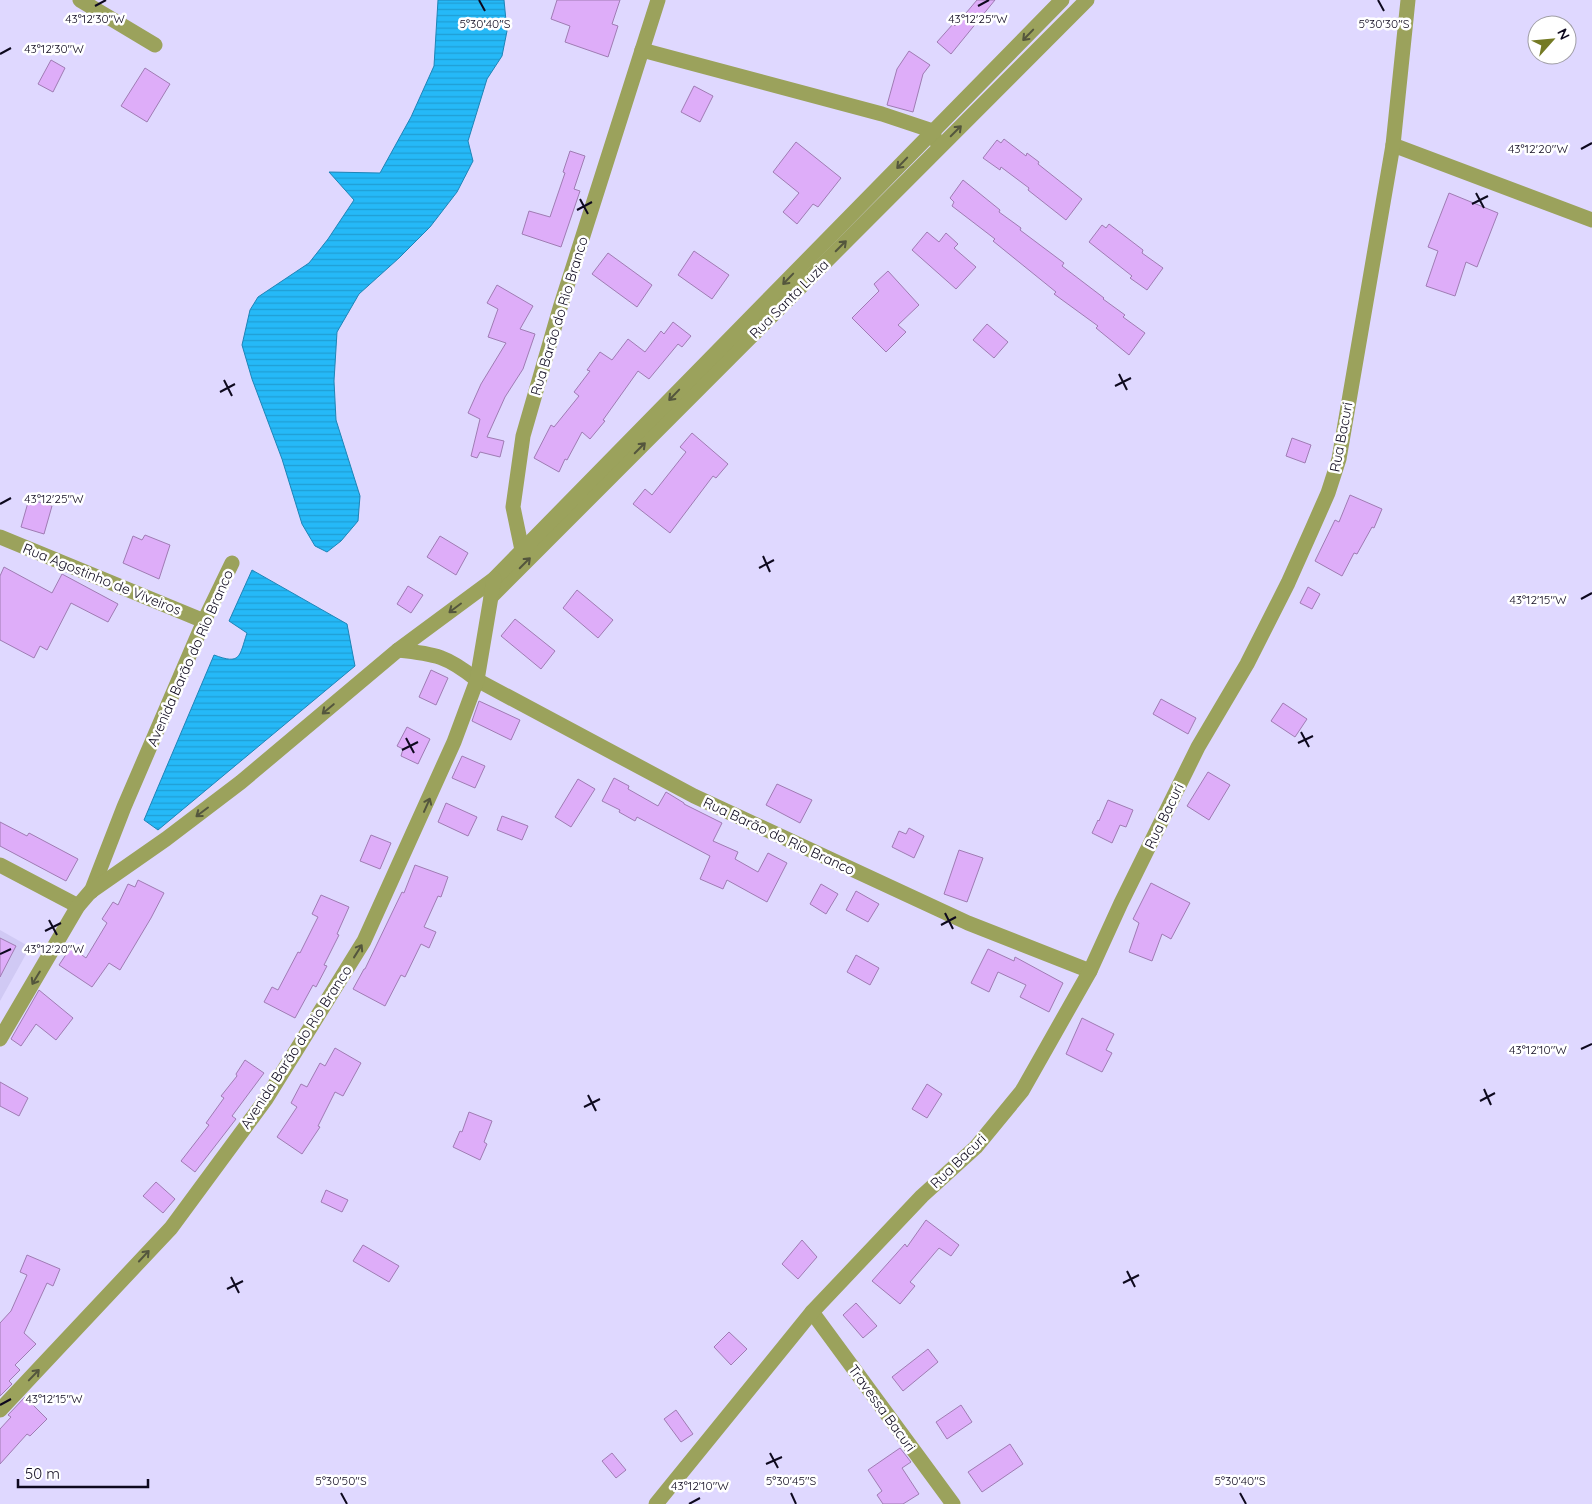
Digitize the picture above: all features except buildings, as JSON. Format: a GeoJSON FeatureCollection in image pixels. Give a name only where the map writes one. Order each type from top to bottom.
{"type":"FeatureCollection","features":[{"type":"Feature","properties":{"kind":"street"},"geometry":{"type":"LineString","coordinates":[[80,0],[155,45]]}},
{"type":"Feature","properties":{"kind":"street","name":"Rua Barão do Rio Branco"},"geometry":{"type":"LineString","coordinates":[[522,550],[514,507],[523,436],[560,308],[658,0]]}},
{"type":"Feature","properties":{"kind":"street","name":"Rua Santa Luzia"},"geometry":{"type":"LineString","coordinates":[[494,579],[1062,0]]}},
{"type":"Feature","properties":{"kind":"street","name":"Rua Santa Luzia"},"geometry":{"type":"LineString","coordinates":[[491,598],[1087,0]]}},
{"type":"Feature","properties":{"kind":"street","name":"Rua Bacuri"},"geometry":{"type":"LineString","coordinates":[[656,1504],[812,1312],[922,1196],[976,1147],[1022,1091],[1090,971],[1121,903],[1198,747],[1247,664],[1288,583],[1328,493],[1339,459],[1393,145],[1408,0]]}},
{"type":"Feature","properties":{"kind":"street"},"geometry":{"type":"LineString","coordinates":[[642,50],[882,114],[933,131],[937,150]]}},
{"type":"Feature","properties":{"kind":"street"},"geometry":{"type":"LineString","coordinates":[[1393,145],[1592,220]]}},
{"type":"Feature","properties":{"kind":"street","name":"Rua Agostinho de Viveiros"},"geometry":{"type":"LineString","coordinates":[[2,543],[204,621]]}},
{"type":"Feature","properties":{"kind":"street","name":"Avenida Barão do Rio Branco"},"geometry":{"type":"LineString","coordinates":[[90,892],[124,807],[204,621],[232,563]]}},
{"type":"Feature","properties":{"kind":"street"},"geometry":{"type":"LineString","coordinates":[[491,598],[494,579]]}},
{"type":"Feature","properties":{"kind":"street","name":"Avenida Barão do Rio Branco"},"geometry":{"type":"LineString","coordinates":[[0,1039],[78,906],[90,892],[166,839],[241,782],[398,650],[494,579]]}},
{"type":"Feature","properties":{"kind":"street","name":"Avenida Barão do Rio Branco"},"geometry":{"type":"LineString","coordinates":[[0,1410],[171,1228],[266,1099],[364,941],[454,742],[477,680],[491,598]]}},
{"type":"Feature","properties":{"kind":"street"},"geometry":{"type":"LineString","coordinates":[[398,650],[430,653],[448,659],[477,680]]}},
{"type":"Feature","properties":{"kind":"street","name":"Rua Barão do Rio Branco"},"geometry":{"type":"LineString","coordinates":[[477,680],[694,796],[968,923],[1090,971]]}},
{"type":"Feature","properties":{"kind":"street"},"geometry":{"type":"LineString","coordinates":[[0,865],[78,906]]}},
{"type":"Feature","properties":{"kind":"street","name":"Travessa Bacuri"},"geometry":{"type":"LineString","coordinates":[[812,1312],[953,1504]]}},
{"type":"Feature","properties":{"kind":"shaded area"},"geometry":{"type":"Polygon","coordinates":[[[0,930],[30,947],[0,1001],[0,930]]]}},
{"type":"Feature","properties":{"kind":"water"},"geometry":{"type":"Polygon","coordinates":[[[438,0],[504,0],[507,31],[502,56],[487,79],[468,141],[473,161],[457,192],[430,227],[359,294],[337,332],[334,381],[336,420],[360,496],[358,521],[341,541],[327,552],[315,546],[302,524],[282,459],[252,379],[242,345],[250,310],[258,297],[309,263],[328,239],[354,200],[329,172],[380,173],[411,117],[434,66],[438,0]]]}},
{"type":"Feature","properties":{"kind":"water"},"geometry":{"type":"Polygon","coordinates":[[[252,570],[347,624],[355,666],[158,830],[144,820],[214,655],[234,659],[238,657],[242,648],[247,633],[229,621],[252,570]]]}}]}
